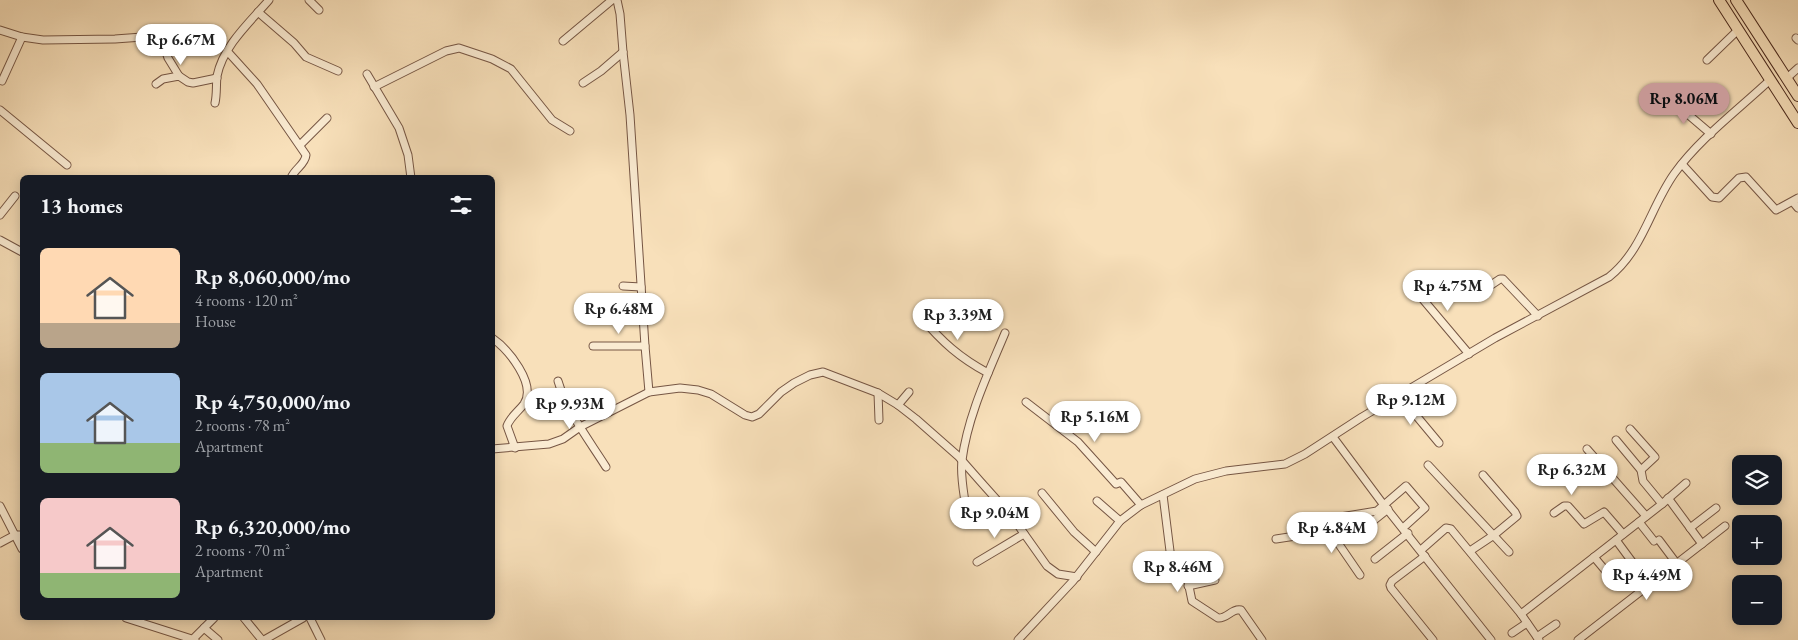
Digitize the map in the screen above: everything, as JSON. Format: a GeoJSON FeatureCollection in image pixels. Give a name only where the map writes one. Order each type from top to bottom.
{"type":"FeatureCollection","features":[{"type":"Feature","properties":{"kind":"highway"},"geometry":{"type":"LineString","coordinates":[[1719,0],[1798,123]]}},
{"type":"Feature","properties":{"kind":"highway"},"geometry":{"type":"LineString","coordinates":[[1736,0],[1798,96]]}},
{"type":"Feature","properties":{"kind":"highway"},"geometry":{"type":"LineString","coordinates":[[1746,43],[1760,35]]}},
{"type":"Feature","properties":{"kind":"street"},"geometry":{"type":"LineString","coordinates":[[215,103],[220,66],[236,37],[268,0]]}},
{"type":"Feature","properties":{"kind":"street"},"geometry":{"type":"LineString","coordinates":[[309,0],[319,10]]}},
{"type":"Feature","properties":{"kind":"street"},"geometry":{"type":"LineString","coordinates":[[563,41],[612,0]]}},
{"type":"Feature","properties":{"kind":"street"},"geometry":{"type":"LineString","coordinates":[[617,0],[630,115],[644,346],[649,392]]}},
{"type":"Feature","properties":{"kind":"street"},"geometry":{"type":"LineString","coordinates":[[258,12],[294,43],[306,57],[338,71]]}},
{"type":"Feature","properties":{"kind":"street"},"geometry":{"type":"LineString","coordinates":[[0,30],[22,37],[43,40],[156,36],[162,40],[168,58],[179,76],[193,83],[217,78]]}},
{"type":"Feature","properties":{"kind":"street"},"geometry":{"type":"LineString","coordinates":[[1707,60],[1738,30]]}},
{"type":"Feature","properties":{"kind":"street"},"geometry":{"type":"LineString","coordinates":[[2,81],[22,37]]}},
{"type":"Feature","properties":{"kind":"street"},"geometry":{"type":"LineString","coordinates":[[374,87],[446,51],[459,48],[492,58],[511,69],[552,120],[570,131]]}},
{"type":"Feature","properties":{"kind":"street"},"geometry":{"type":"LineString","coordinates":[[228,52],[257,84],[306,155],[306,159],[292,175]]}},
{"type":"Feature","properties":{"kind":"street"},"geometry":{"type":"LineString","coordinates":[[583,83],[622,52]]}},
{"type":"Feature","properties":{"kind":"street"},"geometry":{"type":"LineString","coordinates":[[1786,78],[1798,68]]}},
{"type":"Feature","properties":{"kind":"street"},"geometry":{"type":"LineString","coordinates":[[367,74],[400,128],[408,155],[411,175]]}},
{"type":"Feature","properties":{"kind":"street"},"geometry":{"type":"LineString","coordinates":[[156,84],[163,79],[179,76]]}},
{"type":"Feature","properties":{"kind":"street"},"geometry":{"type":"LineString","coordinates":[[1018,640],[1077,577],[1120,521],[1141,505],[1195,479],[1226,471],[1285,464],[1305,454],[1362,417],[1469,354],[1608,277],[1622,267],[1636,247],[1673,175],[1711,134],[1770,80]]}},
{"type":"Feature","properties":{"kind":"street"},"geometry":{"type":"LineString","coordinates":[[1670,99],[1711,134]]}},
{"type":"Feature","properties":{"kind":"street"},"geometry":{"type":"LineString","coordinates":[[0,110],[68,165]]}},
{"type":"Feature","properties":{"kind":"street"},"geometry":{"type":"LineString","coordinates":[[300,145],[327,118]]}},
{"type":"Feature","properties":{"kind":"street"},"geometry":{"type":"LineString","coordinates":[[1682,164],[1712,198],[1719,198],[1740,178],[1746,177],[1773,208],[1778,210],[1795,200],[1798,208]]}},
{"type":"Feature","properties":{"kind":"street"},"geometry":{"type":"LineString","coordinates":[[0,215],[15,196]]}},
{"type":"Feature","properties":{"kind":"street"},"geometry":{"type":"LineString","coordinates":[[0,240],[20,251]]}},
{"type":"Feature","properties":{"kind":"street"},"geometry":{"type":"LineString","coordinates":[[1491,285],[1500,279],[1504,279],[1538,316]]}},
{"type":"Feature","properties":{"kind":"street"},"geometry":{"type":"LineString","coordinates":[[1410,284],[1469,354]]}},
{"type":"Feature","properties":{"kind":"street"},"geometry":{"type":"LineString","coordinates":[[622,286],[641,287]]}},
{"type":"Feature","properties":{"kind":"street"},"geometry":{"type":"LineString","coordinates":[[922,318],[935,334],[956,354],[988,373]]}},
{"type":"Feature","properties":{"kind":"street"},"geometry":{"type":"LineString","coordinates":[[966,510],[962,483],[962,461],[974,408],[1005,333]]}},
{"type":"Feature","properties":{"kind":"street"},"geometry":{"type":"LineString","coordinates":[[495,340],[504,346],[513,357],[527,388],[527,397],[524,404],[508,421],[507,426],[515,448]]}},
{"type":"Feature","properties":{"kind":"street"},"geometry":{"type":"LineString","coordinates":[[593,346],[644,346]]}},
{"type":"Feature","properties":{"kind":"street"},"geometry":{"type":"LineString","coordinates":[[495,449],[549,444],[563,439],[580,427],[649,392],[680,388],[711,394],[745,415],[752,417],[759,414],[781,392],[794,383],[810,375],[823,372],[878,393],[898,404],[962,461],[1024,534],[1052,572],[1077,577]]}},
{"type":"Feature","properties":{"kind":"street"},"geometry":{"type":"LineString","coordinates":[[558,382],[580,427],[606,467]]}},
{"type":"Feature","properties":{"kind":"street"},"geometry":{"type":"LineString","coordinates":[[898,404],[909,392]]}},
{"type":"Feature","properties":{"kind":"street"},"geometry":{"type":"LineString","coordinates":[[878,393],[879,420]]}},
{"type":"Feature","properties":{"kind":"street"},"geometry":{"type":"LineString","coordinates":[[1400,395],[1439,443]]}},
{"type":"Feature","properties":{"kind":"street"},"geometry":{"type":"LineString","coordinates":[[1026,402],[1078,442],[1116,484],[1122,482],[1141,505]]}},
{"type":"Feature","properties":{"kind":"street"},"geometry":{"type":"LineString","coordinates":[[1630,429],[1655,457],[1641,470]]}},
{"type":"Feature","properties":{"kind":"street"},"geometry":{"type":"LineString","coordinates":[[1333,437],[1491,640]]}},
{"type":"Feature","properties":{"kind":"street"},"geometry":{"type":"LineString","coordinates":[[1616,440],[1641,470],[1643,481],[1665,501],[1702,544]]}},
{"type":"Feature","properties":{"kind":"street"},"geometry":{"type":"LineString","coordinates":[[1587,449],[1646,516]]}},
{"type":"Feature","properties":{"kind":"street"},"geometry":{"type":"LineString","coordinates":[[1428,465],[1509,552]]}},
{"type":"Feature","properties":{"kind":"street"},"geometry":{"type":"LineString","coordinates":[[1470,551],[1515,520],[1517,516],[1516,512],[1483,475]]}},
{"type":"Feature","properties":{"kind":"street"},"geometry":{"type":"LineString","coordinates":[[1521,614],[1686,483]]}},
{"type":"Feature","properties":{"kind":"street"},"geometry":{"type":"LineString","coordinates":[[1358,533],[1406,486],[1424,506],[1424,509],[1405,530],[1375,559]]}},
{"type":"Feature","properties":{"kind":"street"},"geometry":{"type":"LineString","coordinates":[[1042,493],[1074,532],[1096,552]]}},
{"type":"Feature","properties":{"kind":"street"},"geometry":{"type":"LineString","coordinates":[[1164,495],[1171,559],[1182,558],[1184,562],[1192,602],[1218,618],[1222,618],[1235,610],[1241,610],[1262,640]]}},
{"type":"Feature","properties":{"kind":"street"},"geometry":{"type":"LineString","coordinates":[[1097,501],[1120,521]]}},
{"type":"Feature","properties":{"kind":"street"},"geometry":{"type":"LineString","coordinates":[[0,506],[19,535],[0,543]]}},
{"type":"Feature","properties":{"kind":"street"},"geometry":{"type":"LineString","coordinates":[[1554,513],[1564,506],[1568,506],[1584,524],[1604,512],[1623,534]]}},
{"type":"Feature","properties":{"kind":"street"},"geometry":{"type":"LineString","coordinates":[[1276,539],[1302,535],[1323,521],[1372,513],[1386,507]]}},
{"type":"Feature","properties":{"kind":"street"},"geometry":{"type":"LineString","coordinates":[[1690,528],[1716,508]]}},
{"type":"Feature","properties":{"kind":"street"},"geometry":{"type":"LineString","coordinates":[[1323,521],[1360,575]]}},
{"type":"Feature","properties":{"kind":"street"},"geometry":{"type":"LineString","coordinates":[[1638,522],[1677,564]]}},
{"type":"Feature","properties":{"kind":"street"},"geometry":{"type":"LineString","coordinates":[[1578,640],[1725,526]]}},
{"type":"Feature","properties":{"kind":"street"},"geometry":{"type":"LineString","coordinates":[[1433,640],[1390,585],[1448,528],[1470,551],[1539,639],[1556,624]]}},
{"type":"Feature","properties":{"kind":"street"},"geometry":{"type":"LineString","coordinates":[[977,562],[1024,534]]}},
{"type":"Feature","properties":{"kind":"street"},"geometry":{"type":"LineString","coordinates":[[1616,540],[1650,586]]}},
{"type":"Feature","properties":{"kind":"street"},"geometry":{"type":"LineString","coordinates":[[1594,556],[1610,576]]}},
{"type":"Feature","properties":{"kind":"street"},"geometry":{"type":"LineString","coordinates":[[1184,562],[1212,558]]}},
{"type":"Feature","properties":{"kind":"street"},"geometry":{"type":"LineString","coordinates":[[1188,586],[1215,580]]}},
{"type":"Feature","properties":{"kind":"street"},"geometry":{"type":"LineString","coordinates":[[132,620],[194,639],[212,620]]}},
{"type":"Feature","properties":{"kind":"street"},"geometry":{"type":"LineString","coordinates":[[246,620],[263,640],[298,620]]}},
{"type":"Feature","properties":{"kind":"street"},"geometry":{"type":"LineString","coordinates":[[311,620],[321,640]]}},
{"type":"Feature","properties":{"kind":"street"},"geometry":{"type":"LineString","coordinates":[[1512,633],[1527,623]]}},
{"type":"Feature","properties":{"kind":"street"},"geometry":{"type":"LineString","coordinates":[[204,628],[218,640]]}}]}
